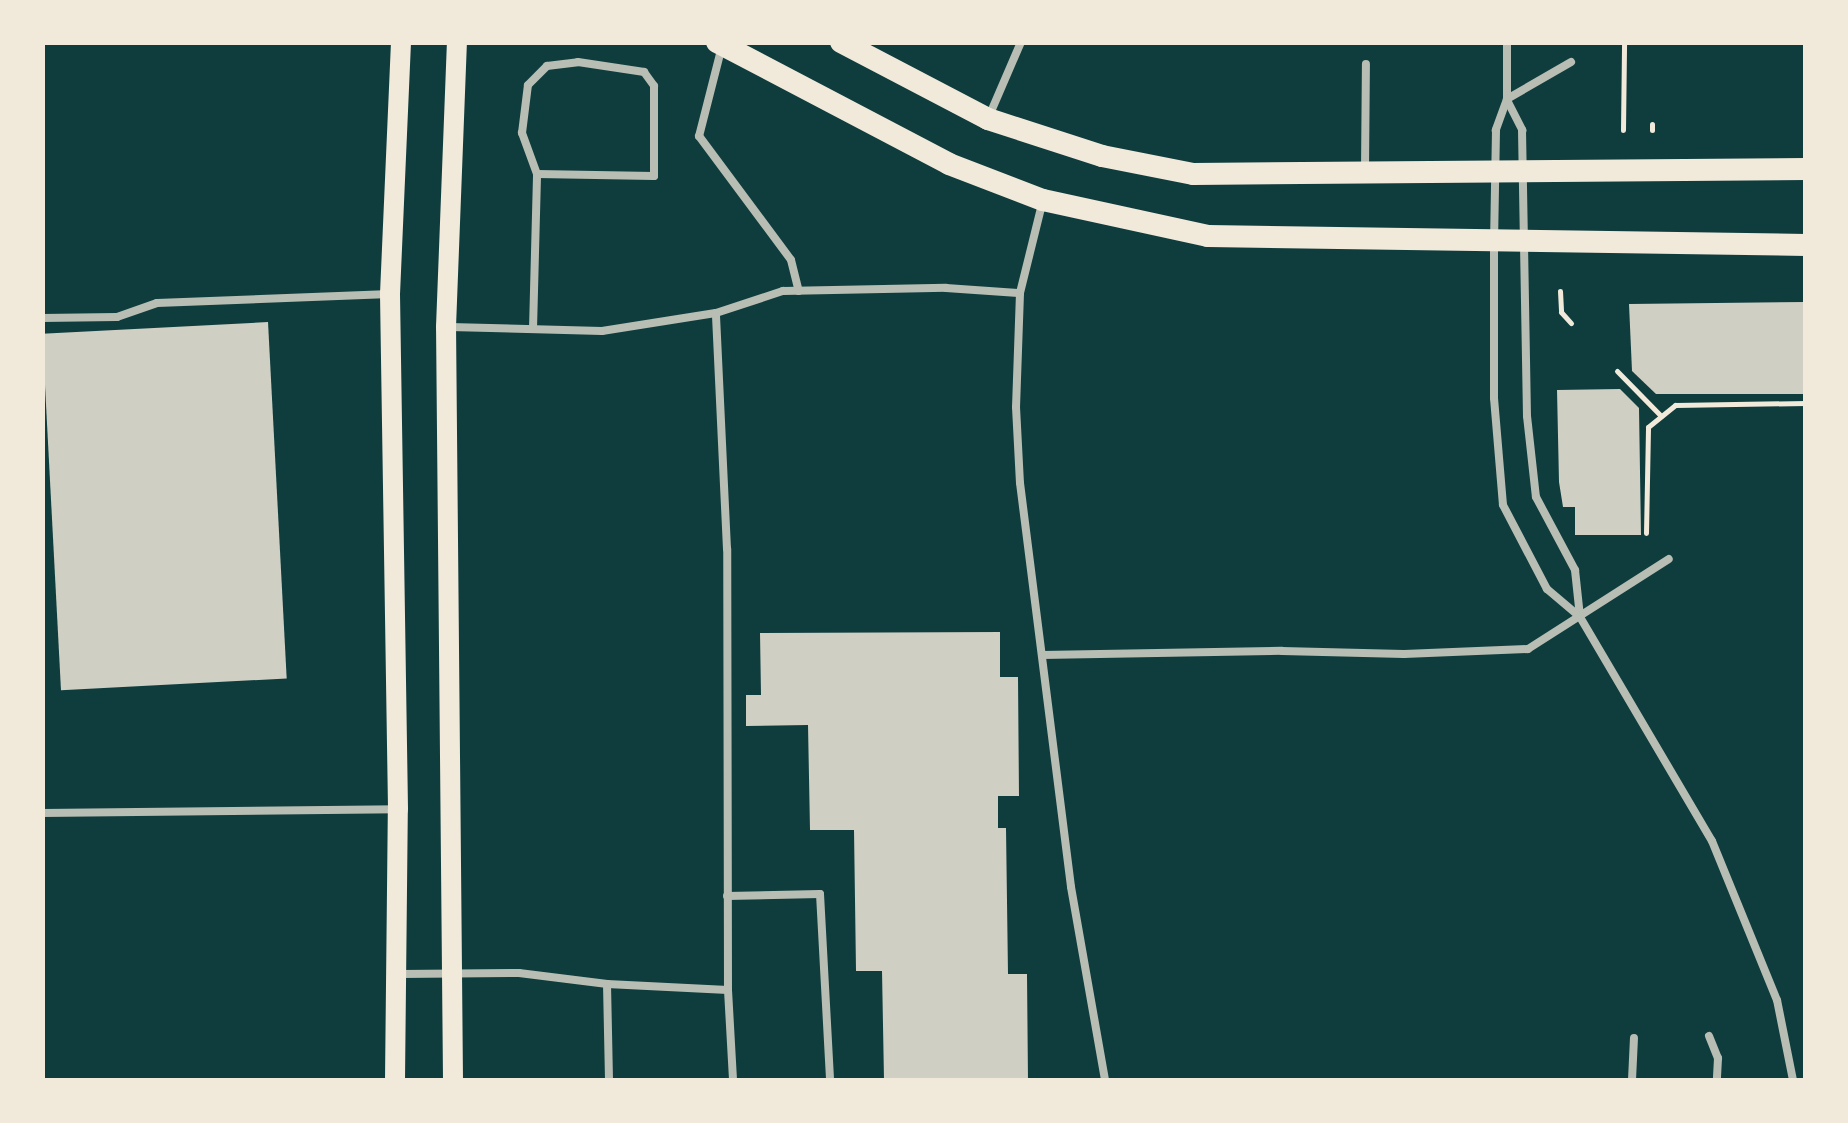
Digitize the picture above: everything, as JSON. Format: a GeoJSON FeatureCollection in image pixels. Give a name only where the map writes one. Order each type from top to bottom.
{"type":"FeatureCollection","features":[{"type":"Feature","properties":{"kind":"main road"},"geometry":{"type":"LineString","coordinates":[[395,1080],[398,809],[390,294],[401,42]]}},
{"type":"Feature","properties":{"kind":"main road"},"geometry":{"type":"LineString","coordinates":[[453,1080],[446,327],[457,42]]}},
{"type":"Feature","properties":{"kind":"main road"},"geometry":{"type":"LineString","coordinates":[[840,42],[988,118],[1102,156],[1193,174],[1806,169]]}},
{"type":"Feature","properties":{"kind":"main road"},"geometry":{"type":"LineString","coordinates":[[720,44],[949,164],[1043,200],[1208,236],[1523,244],[1806,245]]}},
{"type":"Feature","properties":{"kind":"lane"},"geometry":{"type":"LineString","coordinates":[[988,118],[1021,42]]}},
{"type":"Feature","properties":{"kind":"lane"},"geometry":{"type":"LineString","coordinates":[[1507,42],[1506,99],[1496,130],[1494,243],[1494,398],[1503,504],[1547,588],[1580,617],[1712,840],[1777,1000],[1793,1080]]}},
{"type":"Feature","properties":{"kind":"lane"},"geometry":{"type":"LineString","coordinates":[[720,44],[699,136],[791,260],[800,291]]}},
{"type":"Feature","properties":{"kind":"lane"},"geometry":{"type":"LineString","coordinates":[[533,329],[536,174],[522,133],[528,85],[547,66],[578,62],[644,72],[654,86],[654,176],[536,174]]}},
{"type":"Feature","properties":{"kind":"lane"},"geometry":{"type":"LineString","coordinates":[[1506,99],[1571,62]]}},
{"type":"Feature","properties":{"kind":"lane"},"geometry":{"type":"LineString","coordinates":[[1365,173],[1366,64]]}},
{"type":"Feature","properties":{"kind":"lane"},"geometry":{"type":"LineString","coordinates":[[1506,99],[1522,130],[1527,416],[1536,497],[1575,570],[1580,617]]}},
{"type":"Feature","properties":{"kind":"lane"},"geometry":{"type":"LineString","coordinates":[[1043,200],[1020,293],[1016,407],[1020,482],[1071,888],[1104,1080]]}},
{"type":"Feature","properties":{"kind":"lane"},"geometry":{"type":"LineString","coordinates":[[446,327],[602,331],[716,314],[783,291],[946,288],[1020,293]]}},
{"type":"Feature","properties":{"kind":"lane"},"geometry":{"type":"LineString","coordinates":[[42,318],[117,317],[157,302],[390,294]]}},
{"type":"Feature","properties":{"kind":"lane"},"geometry":{"type":"LineString","coordinates":[[716,314],[728,549],[728,990],[734,1080]]}},
{"type":"Feature","properties":{"kind":"lane"},"geometry":{"type":"LineString","coordinates":[[1042,655],[1282,651],[1404,654],[1528,648],[1669,559]]}},
{"type":"Feature","properties":{"kind":"lane"},"geometry":{"type":"LineString","coordinates":[[42,813],[398,809]]}},
{"type":"Feature","properties":{"kind":"lane"},"geometry":{"type":"LineString","coordinates":[[727,896],[820,894],[830,1080]]}},
{"type":"Feature","properties":{"kind":"lane"},"geometry":{"type":"LineString","coordinates":[[396,974],[519,973],[607,984],[728,990]]}},
{"type":"Feature","properties":{"kind":"lane"},"geometry":{"type":"LineString","coordinates":[[607,984],[609,1080]]}},
{"type":"Feature","properties":{"kind":"lane"},"geometry":{"type":"LineString","coordinates":[[1709,1036],[1718,1058],[1717,1080]]}},
{"type":"Feature","properties":{"kind":"lane"},"geometry":{"type":"LineString","coordinates":[[1632,1080],[1634,1038]]}},
{"type":"Feature","properties":{"kind":"path"},"geometry":{"type":"LineString","coordinates":[[1624,42],[1624,130]]}},
{"type":"Feature","properties":{"kind":"path"},"geometry":{"type":"LineString","coordinates":[[1560,290],[1562,312],[1571,323]]}},
{"type":"Feature","properties":{"kind":"path"},"geometry":{"type":"LineString","coordinates":[[1618,371],[1661,416]]}},
{"type":"Feature","properties":{"kind":"path"},"geometry":{"type":"LineString","coordinates":[[1646,534],[1648,427],[1675,404],[1806,403]]}},
{"type":"Feature","properties":{"kind":"building"},"geometry":{"type":"Polygon","coordinates":[[[1806,302],[1806,394],[1656,394],[1632,371],[1629,304],[1806,302]]]}},
{"type":"Feature","properties":{"kind":"building"},"geometry":{"type":"Polygon","coordinates":[[[268,322],[287,679],[61,690],[42,334],[268,322]]]}},
{"type":"Feature","properties":{"kind":"building"},"geometry":{"type":"Polygon","coordinates":[[[1620,389],[1639,408],[1641,535],[1575,535],[1575,507],[1563,507],[1559,482],[1557,390],[1620,389]]]}},
{"type":"Feature","properties":{"kind":"building"},"geometry":{"type":"Polygon","coordinates":[[[1000,632],[1000,677],[1018,677],[1019,796],[998,796],[998,828],[1006,828],[1008,974],[1027,974],[1028,1080],[884,1080],[882,971],[856,971],[854,830],[810,830],[808,725],[746,726],[746,695],[761,695],[760,633],[1000,632]]]}}]}
